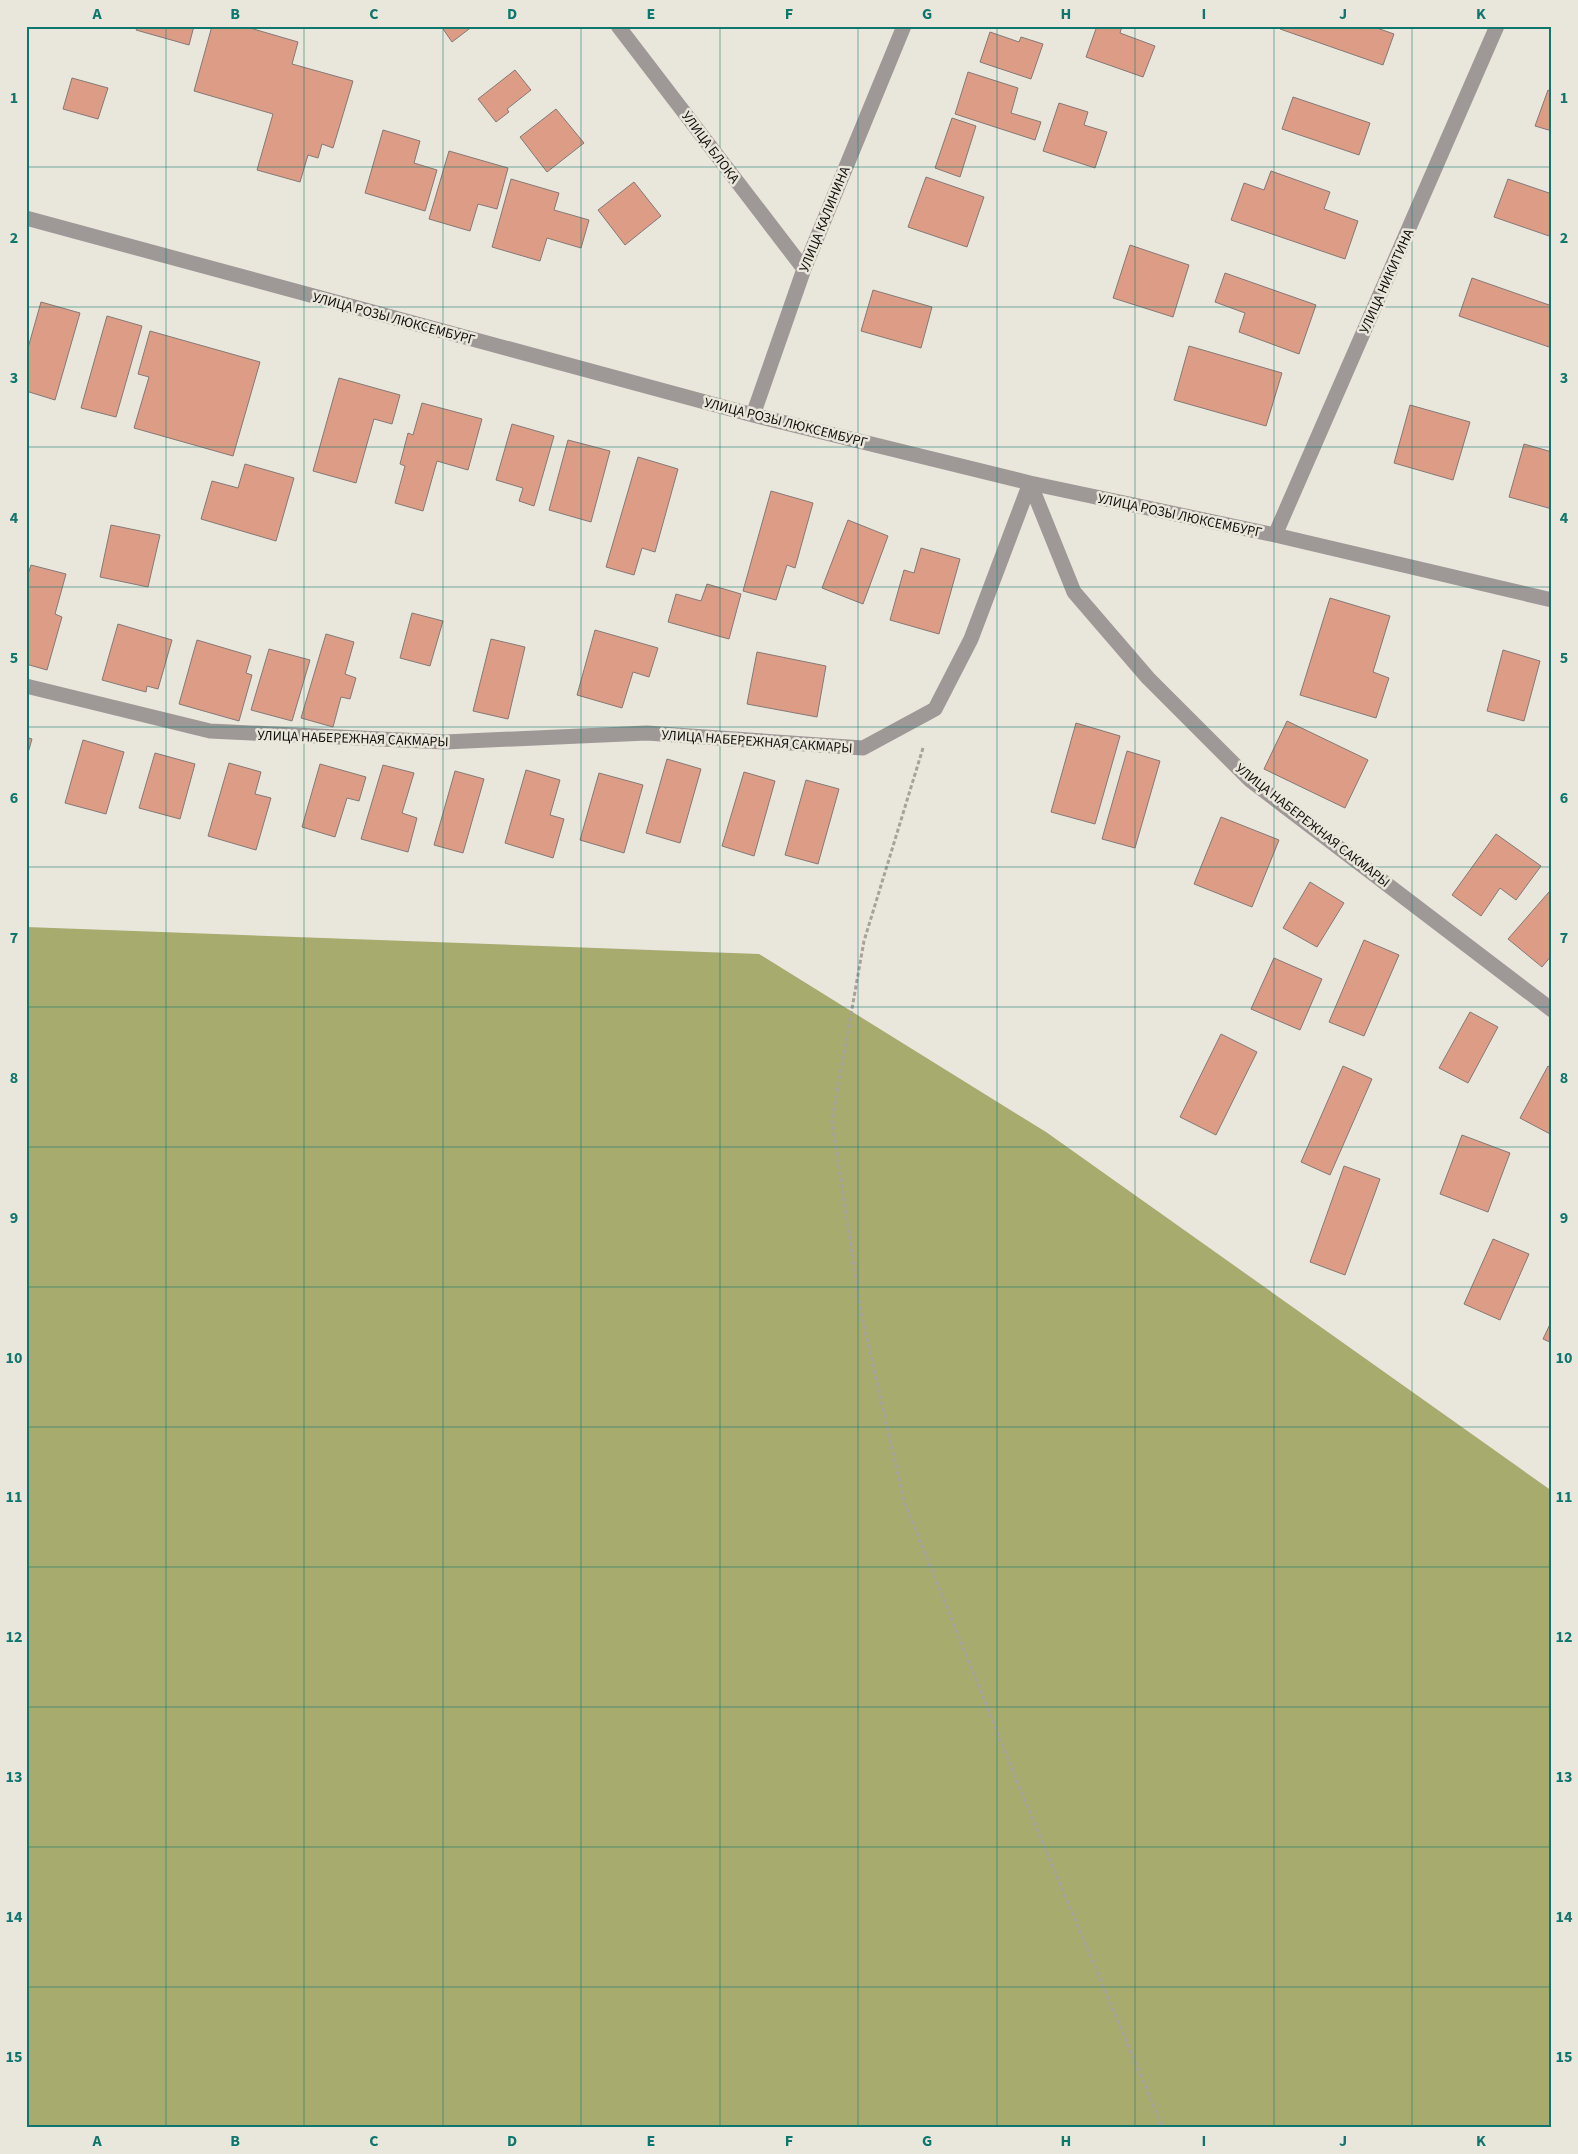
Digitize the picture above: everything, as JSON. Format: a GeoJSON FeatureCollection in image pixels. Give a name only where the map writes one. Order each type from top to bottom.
{"type":"FeatureCollection","features":[{"type":"Feature","properties":{"kind":"street","name":"УЛИЦА БЛОКА"},"geometry":{"type":"LineString","coordinates":[[618,26],[804,268]]}},
{"type":"Feature","properties":{"kind":"street","name":"УЛИЦА КАЛИНИНА"},"geometry":{"type":"LineString","coordinates":[[754,415],[804,268],[904,26]]}},
{"type":"Feature","properties":{"kind":"street","name":"УЛИЦА НИКИТИНА"},"geometry":{"type":"LineString","coordinates":[[1275,536],[1497,26]]}},
{"type":"Feature","properties":{"kind":"street","name":"УЛИЦА РОЗЫ ЛЮКСЕМБУРГ"},"geometry":{"type":"LineString","coordinates":[[26,218],[754,415],[1030,484],[1275,536],[1552,600]]}},
{"type":"Feature","properties":{"kind":"street"},"geometry":{"type":"LineString","coordinates":[[935,709],[971,639],[1030,484]]}},
{"type":"Feature","properties":{"kind":"street","name":"УЛИЦА НАБЕРЕЖНАЯ САКМАРЫ"},"geometry":{"type":"LineString","coordinates":[[1030,484],[1074,592],[1148,678],[1250,780],[1552,1010]]}},
{"type":"Feature","properties":{"kind":"street","name":"УЛИЦА НАБЕРЕЖНАЯ САКМАРЫ"},"geometry":{"type":"LineString","coordinates":[[26,686],[210,732],[445,742],[647,733],[863,748],[935,709]]}},
{"type":"Feature","properties":{"kind":"path"},"geometry":{"type":"LineString","coordinates":[[935,709],[864,941],[832,1121],[861,1312],[904,1501],[1024,1798],[1163,2128]]}},
{"type":"Feature","properties":{"kind":"green space"},"geometry":{"type":"Polygon","coordinates":[[[26,927],[759,954],[1046,1132],[1552,1491],[1552,2128],[26,2128],[26,927]]]}},
{"type":"Feature","properties":{"kind":"building"},"geometry":{"type":"Polygon","coordinates":[[[138,26],[194,26],[189,45],[136,30],[138,26]]]}},
{"type":"Feature","properties":{"kind":"building"},"geometry":{"type":"Polygon","coordinates":[[[212,26],[243,26],[298,42],[292,64],[353,81],[333,148],[322,144],[318,158],[308,155],[300,182],[257,170],[273,114],[194,91],[212,26]]]}},
{"type":"Feature","properties":{"kind":"building"},"geometry":{"type":"Polygon","coordinates":[[[441,26],[473,26],[452,42],[441,26]]]}},
{"type":"Feature","properties":{"kind":"building"},"geometry":{"type":"Polygon","coordinates":[[[1097,26],[1122,26],[1120,33],[1155,46],[1143,77],[1086,57],[1097,26]]]}},
{"type":"Feature","properties":{"kind":"building"},"geometry":{"type":"Polygon","coordinates":[[[1280,26],[1371,26],[1394,34],[1383,65],[1280,29],[1280,26]]]}},
{"type":"Feature","properties":{"kind":"building"},"geometry":{"type":"Polygon","coordinates":[[[990,32],[1019,42],[1021,37],[1043,44],[1031,79],[980,62],[990,32]]]}},
{"type":"Feature","properties":{"kind":"building"},"geometry":{"type":"Polygon","coordinates":[[[515,70],[531,90],[507,109],[509,112],[496,122],[478,99],[515,70]]]}},
{"type":"Feature","properties":{"kind":"building"},"geometry":{"type":"Polygon","coordinates":[[[968,72],[1018,88],[1011,113],[1041,122],[1035,140],[955,114],[968,72]]]}},
{"type":"Feature","properties":{"kind":"building"},"geometry":{"type":"Polygon","coordinates":[[[72,78],[108,88],[98,119],[63,109],[72,78]]]}},
{"type":"Feature","properties":{"kind":"building"},"geometry":{"type":"Polygon","coordinates":[[[1548,90],[1552,92],[1552,131],[1535,126],[1548,90]]]}},
{"type":"Feature","properties":{"kind":"building"},"geometry":{"type":"Polygon","coordinates":[[[1293,97],[1370,123],[1359,155],[1282,129],[1293,97]]]}},
{"type":"Feature","properties":{"kind":"building"},"geometry":{"type":"Polygon","coordinates":[[[1059,103],[1088,112],[1084,125],[1107,132],[1095,168],[1043,151],[1059,103]]]}},
{"type":"Feature","properties":{"kind":"building"},"geometry":{"type":"Polygon","coordinates":[[[556,109],[584,143],[547,172],[520,137],[556,109]]]}},
{"type":"Feature","properties":{"kind":"building"},"geometry":{"type":"Polygon","coordinates":[[[952,118],[976,126],[960,177],[935,168],[952,118]]]}},
{"type":"Feature","properties":{"kind":"building"},"geometry":{"type":"Polygon","coordinates":[[[383,130],[420,141],[414,163],[437,170],[425,211],[365,193],[383,130]]]}},
{"type":"Feature","properties":{"kind":"building"},"geometry":{"type":"Polygon","coordinates":[[[449,151],[508,168],[497,209],[478,204],[470,231],[429,219],[449,151]]]}},
{"type":"Feature","properties":{"kind":"building"},"geometry":{"type":"Polygon","coordinates":[[[1271,171],[1330,192],[1324,209],[1358,221],[1345,259],[1231,220],[1244,183],[1264,190],[1271,171]]]}},
{"type":"Feature","properties":{"kind":"building"},"geometry":{"type":"Polygon","coordinates":[[[926,177],[984,197],[967,247],[908,227],[926,177]]]}},
{"type":"Feature","properties":{"kind":"building"},"geometry":{"type":"Polygon","coordinates":[[[511,179],[559,193],[554,210],[589,220],[581,248],[547,238],[540,261],[492,247],[511,179]]]}},
{"type":"Feature","properties":{"kind":"building"},"geometry":{"type":"Polygon","coordinates":[[[1508,179],[1552,194],[1552,237],[1494,217],[1508,179]]]}},
{"type":"Feature","properties":{"kind":"building"},"geometry":{"type":"Polygon","coordinates":[[[634,182],[661,216],[625,245],[598,210],[634,182]]]}},
{"type":"Feature","properties":{"kind":"building"},"geometry":{"type":"Polygon","coordinates":[[[1130,245],[1189,265],[1173,317],[1113,298],[1130,245]]]}},
{"type":"Feature","properties":{"kind":"building"},"geometry":{"type":"Polygon","coordinates":[[[1225,273],[1316,305],[1299,354],[1239,332],[1245,313],[1215,302],[1225,273]]]}},
{"type":"Feature","properties":{"kind":"building"},"geometry":{"type":"Polygon","coordinates":[[[1472,278],[1552,306],[1552,348],[1459,316],[1472,278]]]}},
{"type":"Feature","properties":{"kind":"building"},"geometry":{"type":"Polygon","coordinates":[[[873,290],[932,307],[921,348],[861,331],[873,290]]]}},
{"type":"Feature","properties":{"kind":"building"},"geometry":{"type":"Polygon","coordinates":[[[41,302],[80,313],[55,400],[26,391],[26,355],[41,302]]]}},
{"type":"Feature","properties":{"kind":"building"},"geometry":{"type":"Polygon","coordinates":[[[107,316],[142,326],[116,417],[81,408],[107,316]]]}},
{"type":"Feature","properties":{"kind":"building"},"geometry":{"type":"Polygon","coordinates":[[[150,331],[260,362],[233,456],[134,428],[149,377],[138,374],[150,331]]]}},
{"type":"Feature","properties":{"kind":"building"},"geometry":{"type":"Polygon","coordinates":[[[1189,346],[1282,373],[1266,426],[1174,400],[1189,346]]]}},
{"type":"Feature","properties":{"kind":"building"},"geometry":{"type":"Polygon","coordinates":[[[339,378],[400,395],[392,424],[374,419],[356,483],[313,471],[339,378]]]}},
{"type":"Feature","properties":{"kind":"building"},"geometry":{"type":"Polygon","coordinates":[[[422,403],[482,419],[468,470],[437,461],[423,511],[395,503],[405,466],[400,464],[408,433],[413,435],[422,403]]]}},
{"type":"Feature","properties":{"kind":"building"},"geometry":{"type":"Polygon","coordinates":[[[1410,405],[1470,422],[1453,480],[1394,463],[1410,405]]]}},
{"type":"Feature","properties":{"kind":"building"},"geometry":{"type":"Polygon","coordinates":[[[512,424],[554,436],[534,506],[519,501],[523,488],[496,480],[512,424]]]}},
{"type":"Feature","properties":{"kind":"building"},"geometry":{"type":"Polygon","coordinates":[[[568,440],[610,451],[591,522],[549,510],[568,440]]]}},
{"type":"Feature","properties":{"kind":"building"},"geometry":{"type":"Polygon","coordinates":[[[1524,444],[1552,452],[1552,509],[1509,497],[1524,444]]]}},
{"type":"Feature","properties":{"kind":"building"},"geometry":{"type":"Polygon","coordinates":[[[638,457],[678,469],[655,552],[642,548],[634,575],[606,567],[638,457]]]}},
{"type":"Feature","properties":{"kind":"building"},"geometry":{"type":"Polygon","coordinates":[[[245,464],[294,478],[276,541],[201,519],[212,481],[238,488],[245,464]]]}},
{"type":"Feature","properties":{"kind":"building"},"geometry":{"type":"Polygon","coordinates":[[[771,491],[813,503],[795,568],[787,565],[776,600],[743,591],[771,491]]]}},
{"type":"Feature","properties":{"kind":"building"},"geometry":{"type":"Polygon","coordinates":[[[848,520],[888,536],[863,604],[822,588],[848,520]]]}},
{"type":"Feature","properties":{"kind":"building"},"geometry":{"type":"Polygon","coordinates":[[[111,525],[160,535],[148,587],[100,577],[111,525]]]}},
{"type":"Feature","properties":{"kind":"building"},"geometry":{"type":"Polygon","coordinates":[[[921,548],[960,559],[939,634],[890,620],[904,570],[914,573],[921,548]]]}},
{"type":"Feature","properties":{"kind":"building"},"geometry":{"type":"Polygon","coordinates":[[[31,565],[66,574],[55,614],[62,617],[47,670],[26,664],[26,581],[31,565]]]}},
{"type":"Feature","properties":{"kind":"building"},"geometry":{"type":"Polygon","coordinates":[[[707,584],[741,594],[729,639],[668,622],[676,594],[701,601],[707,584]]]}},
{"type":"Feature","properties":{"kind":"building"},"geometry":{"type":"Polygon","coordinates":[[[1330,598],[1390,616],[1373,672],[1389,678],[1376,718],[1300,695],[1330,598]]]}},
{"type":"Feature","properties":{"kind":"building"},"geometry":{"type":"Polygon","coordinates":[[[412,613],[443,621],[430,666],[400,658],[412,613]]]}},
{"type":"Feature","properties":{"kind":"building"},"geometry":{"type":"Polygon","coordinates":[[[118,624],[172,640],[158,689],[147,686],[146,692],[102,680],[118,624]]]}},
{"type":"Feature","properties":{"kind":"building"},"geometry":{"type":"Polygon","coordinates":[[[595,630],[658,648],[649,677],[633,672],[622,708],[577,695],[595,630]]]}},
{"type":"Feature","properties":{"kind":"building"},"geometry":{"type":"Polygon","coordinates":[[[326,634],[354,642],[345,674],[356,678],[350,699],[341,697],[333,727],[301,718],[326,634]]]}},
{"type":"Feature","properties":{"kind":"building"},"geometry":{"type":"Polygon","coordinates":[[[491,639],[525,647],[508,719],[473,711],[491,639]]]}},
{"type":"Feature","properties":{"kind":"building"},"geometry":{"type":"Polygon","coordinates":[[[197,640],[251,656],[246,673],[252,675],[239,721],[179,704],[197,640]]]}},
{"type":"Feature","properties":{"kind":"building"},"geometry":{"type":"Polygon","coordinates":[[[269,649],[310,660],[292,721],[251,710],[269,649]]]}},
{"type":"Feature","properties":{"kind":"building"},"geometry":{"type":"Polygon","coordinates":[[[1503,650],[1540,661],[1524,721],[1487,711],[1503,650]]]}},
{"type":"Feature","properties":{"kind":"building"},"geometry":{"type":"Polygon","coordinates":[[[757,652],[826,666],[817,717],[747,704],[757,652]]]}},
{"type":"Feature","properties":{"kind":"building"},"geometry":{"type":"Polygon","coordinates":[[[1287,721],[1368,760],[1345,808],[1264,769],[1287,721]]]}},
{"type":"Feature","properties":{"kind":"building"},"geometry":{"type":"Polygon","coordinates":[[[1076,723],[1120,736],[1095,824],[1051,812],[1076,723]]]}},
{"type":"Feature","properties":{"kind":"building"},"geometry":{"type":"Polygon","coordinates":[[[26,737],[32,739],[26,760],[26,737]]]}},
{"type":"Feature","properties":{"kind":"building"},"geometry":{"type":"Polygon","coordinates":[[[83,740],[124,752],[106,814],[65,803],[83,740]]]}},
{"type":"Feature","properties":{"kind":"building"},"geometry":{"type":"Polygon","coordinates":[[[1127,751],[1160,761],[1135,848],[1102,839],[1127,751]]]}},
{"type":"Feature","properties":{"kind":"building"},"geometry":{"type":"Polygon","coordinates":[[[155,753],[195,764],[180,819],[139,808],[155,753]]]}},
{"type":"Feature","properties":{"kind":"building"},"geometry":{"type":"Polygon","coordinates":[[[667,759],[701,769],[680,843],[646,833],[667,759]]]}},
{"type":"Feature","properties":{"kind":"building"},"geometry":{"type":"Polygon","coordinates":[[[229,763],[261,772],[255,794],[271,798],[256,850],[208,836],[229,763]]]}},
{"type":"Feature","properties":{"kind":"building"},"geometry":{"type":"Polygon","coordinates":[[[320,764],[366,777],[359,801],[347,798],[335,837],[302,827],[320,764]]]}},
{"type":"Feature","properties":{"kind":"building"},"geometry":{"type":"Polygon","coordinates":[[[383,765],[414,773],[402,813],[417,818],[408,852],[361,839],[383,765]]]}},
{"type":"Feature","properties":{"kind":"building"},"geometry":{"type":"Polygon","coordinates":[[[526,770],[560,780],[550,815],[564,819],[553,858],[505,843],[526,770]]]}},
{"type":"Feature","properties":{"kind":"building"},"geometry":{"type":"Polygon","coordinates":[[[455,771],[484,779],[463,853],[434,845],[455,771]]]}},
{"type":"Feature","properties":{"kind":"building"},"geometry":{"type":"Polygon","coordinates":[[[744,772],[775,781],[754,856],[722,846],[744,772]]]}},
{"type":"Feature","properties":{"kind":"building"},"geometry":{"type":"Polygon","coordinates":[[[599,773],[643,785],[624,853],[580,840],[599,773]]]}},
{"type":"Feature","properties":{"kind":"building"},"geometry":{"type":"Polygon","coordinates":[[[806,780],[839,789],[818,864],[785,855],[806,780]]]}},
{"type":"Feature","properties":{"kind":"building"},"geometry":{"type":"Polygon","coordinates":[[[1221,817],[1279,840],[1252,907],[1194,884],[1221,817]]]}},
{"type":"Feature","properties":{"kind":"building"},"geometry":{"type":"Polygon","coordinates":[[[1496,834],[1541,866],[1516,900],[1500,888],[1481,916],[1452,895],[1496,834]]]}},
{"type":"Feature","properties":{"kind":"building"},"geometry":{"type":"Polygon","coordinates":[[[1310,882],[1344,903],[1317,947],[1283,928],[1310,882]]]}},
{"type":"Feature","properties":{"kind":"building"},"geometry":{"type":"Polygon","coordinates":[[[1549,892],[1552,894],[1552,955],[1542,967],[1508,939],[1549,892]]]}},
{"type":"Feature","properties":{"kind":"building"},"geometry":{"type":"Polygon","coordinates":[[[1364,940],[1399,955],[1364,1036],[1329,1022],[1364,940]]]}},
{"type":"Feature","properties":{"kind":"building"},"geometry":{"type":"Polygon","coordinates":[[[1274,958],[1322,979],[1300,1030],[1251,1009],[1274,958]]]}},
{"type":"Feature","properties":{"kind":"building"},"geometry":{"type":"Polygon","coordinates":[[[1470,1012],[1498,1027],[1468,1083],[1439,1068],[1470,1012]]]}},
{"type":"Feature","properties":{"kind":"building"},"geometry":{"type":"Polygon","coordinates":[[[1221,1034],[1257,1052],[1216,1135],[1180,1117],[1221,1034]]]}},
{"type":"Feature","properties":{"kind":"building"},"geometry":{"type":"Polygon","coordinates":[[[1343,1066],[1372,1079],[1330,1175],[1301,1162],[1343,1066]]]}},
{"type":"Feature","properties":{"kind":"building"},"geometry":{"type":"Polygon","coordinates":[[[1548,1066],[1552,1068],[1552,1135],[1520,1118],[1548,1066]]]}},
{"type":"Feature","properties":{"kind":"building"},"geometry":{"type":"Polygon","coordinates":[[[1462,1135],[1510,1153],[1488,1212],[1440,1194],[1462,1135]]]}},
{"type":"Feature","properties":{"kind":"building"},"geometry":{"type":"Polygon","coordinates":[[[1344,1166],[1380,1179],[1345,1275],[1310,1262],[1344,1166]]]}},
{"type":"Feature","properties":{"kind":"building"},"geometry":{"type":"Polygon","coordinates":[[[1493,1239],[1529,1254],[1500,1320],[1464,1304],[1493,1239]]]}},
{"type":"Feature","properties":{"kind":"building"},"geometry":{"type":"Polygon","coordinates":[[[1552,1320],[1552,1343],[1543,1339],[1552,1320]]]}}]}
